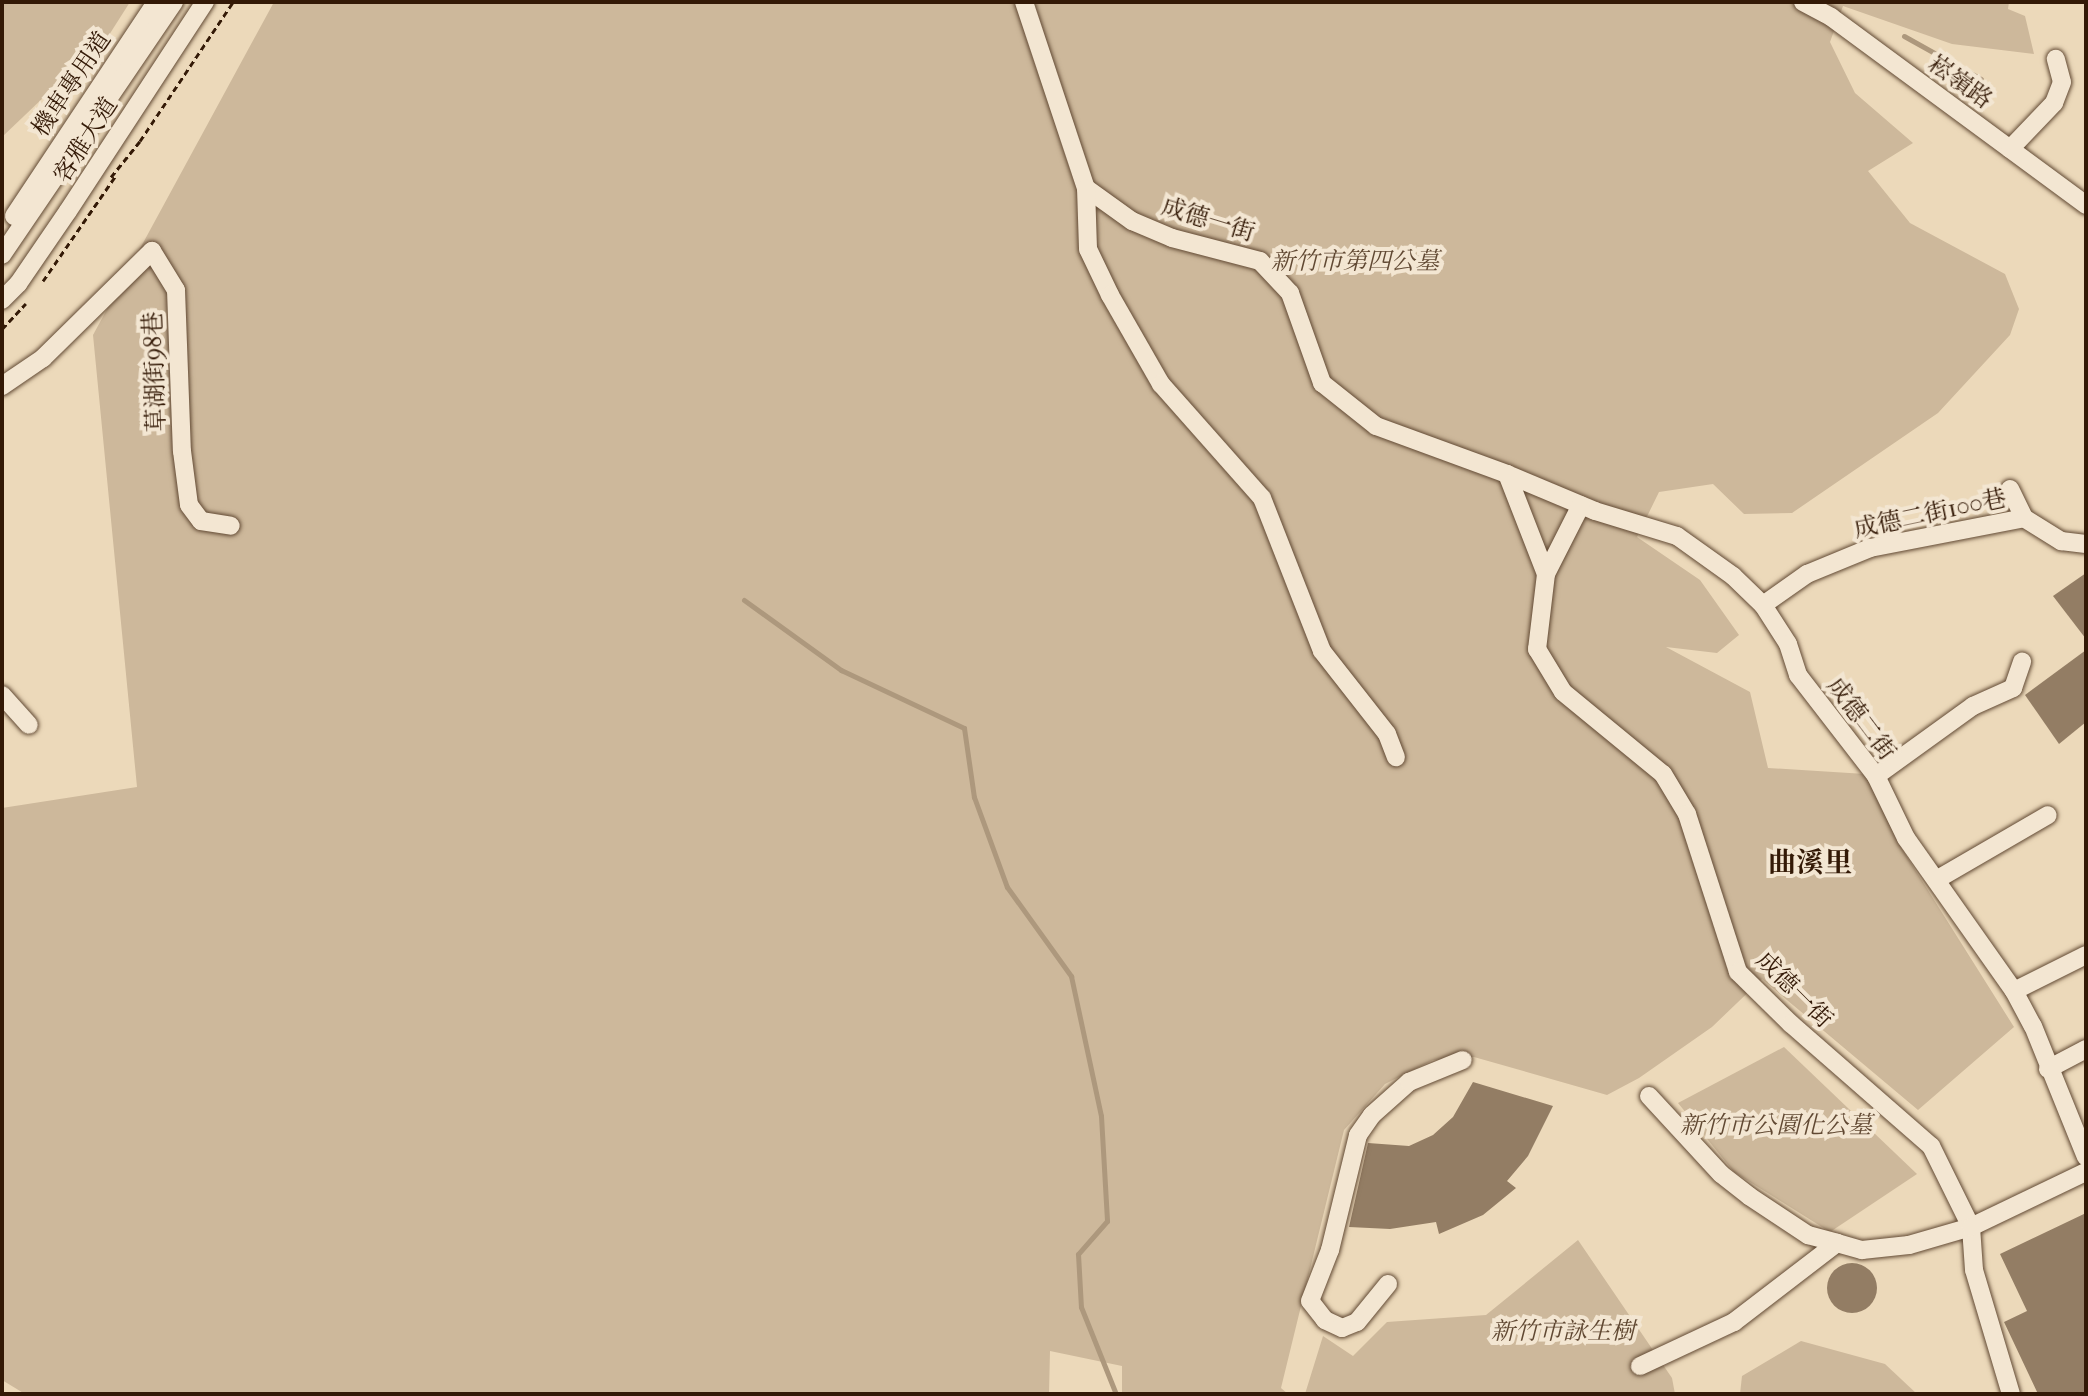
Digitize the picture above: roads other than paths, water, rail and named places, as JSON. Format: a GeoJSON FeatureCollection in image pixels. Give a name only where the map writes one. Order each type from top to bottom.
{"type":"FeatureCollection","features":[{"type":"Feature","properties":{"kind":"street","name":"機車專用道"},"geometry":{"type":"LineString","coordinates":[[2,233],[156,2]]}},
{"type":"Feature","properties":{"kind":"street","name":"客雅大道"},"geometry":{"type":"LineString","coordinates":[[2,255],[174,2]]}},
{"type":"Feature","properties":{"kind":"street","name":"客雅大道"},"geometry":{"type":"LineString","coordinates":[[2,300],[18,284],[68,211],[205,2]]}},
{"type":"Feature","properties":{"kind":"street"},"geometry":{"type":"LineString","coordinates":[[68,211],[93,184],[214,2]]}},
{"type":"Feature","properties":{"kind":"street"},"geometry":{"type":"LineString","coordinates":[[1024,2],[1086,188],[1088,249],[1110,295],[1161,384],[1262,498],[1322,651],[1387,734],[1396,757]]}},
{"type":"Feature","properties":{"kind":"street","name":"崧嶺路"},"geometry":{"type":"LineString","coordinates":[[1803,2],[1831,17],[2086,205]]}},
{"type":"Feature","properties":{"kind":"street"},"geometry":{"type":"LineString","coordinates":[[2010,149],[2054,103],[2062,82],[2056,59]]}},
{"type":"Feature","properties":{"kind":"street","name":"成德一街"},"geometry":{"type":"LineString","coordinates":[[1086,188],[1106,206],[1159,232],[1260,261],[1290,293],[1322,383],[1376,426],[1507,474],[1546,574]]}},
{"type":"Feature","properties":{"kind":"street","name":"草湖街98巷"},"geometry":{"type":"LineString","coordinates":[[2,386],[43,358],[152,251],[176,290],[182,451],[189,505],[201,521],[231,526]]}},
{"type":"Feature","properties":{"kind":"street","name":"成德二街"},"geometry":{"type":"LineString","coordinates":[[1507,474],[1581,505],[1677,536],[1733,576],[1763,605],[1788,644],[1798,675],[1876,776],[1906,838],[2014,991],[2033,1026],[2048,1069],[2084,1146]]}},
{"type":"Feature","properties":{"kind":"street"},"geometry":{"type":"LineString","coordinates":[[2010,489],[2024,518],[2061,541],[2086,544]]}},
{"type":"Feature","properties":{"kind":"street","name":"成德一街"},"geometry":{"type":"LineString","coordinates":[[1581,505],[1546,574],[1537,649],[1563,692],[1663,774],[1687,814],[1738,972],[1791,1024],[1931,1146],[1971,1227],[1974,1270],[2011,1394]]}},
{"type":"Feature","properties":{"kind":"street","name":"成德二街100巷"},"geometry":{"type":"LineString","coordinates":[[1763,605],[1807,574],[1870,548],[2024,518]]}},
{"type":"Feature","properties":{"kind":"street"},"geometry":{"type":"LineString","coordinates":[[1876,776],[1973,706],[2013,688],[2022,662]]}},
{"type":"Feature","properties":{"kind":"street"},"geometry":{"type":"LineString","coordinates":[[2,695],[29,725]]}},
{"type":"Feature","properties":{"kind":"street"},"geometry":{"type":"LineString","coordinates":[[1936,880],[2048,815]]}},
{"type":"Feature","properties":{"kind":"street"},"geometry":{"type":"LineString","coordinates":[[2014,991],[2086,955]]}},
{"type":"Feature","properties":{"kind":"street"},"geometry":{"type":"LineString","coordinates":[[2048,1069],[2086,1049]]}},
{"type":"Feature","properties":{"kind":"street"},"geometry":{"type":"LineString","coordinates":[[1388,1284],[1357,1322],[1342,1328],[1325,1320],[1310,1301],[1330,1250],[1358,1135],[1372,1115],[1409,1082],[1463,1060]]}},
{"type":"Feature","properties":{"kind":"street"},"geometry":{"type":"LineString","coordinates":[[1649,1096],[1721,1174],[1749,1196],[1808,1235],[1862,1250],[1889,1250],[1971,1227],[2086,1172]]}},
{"type":"Feature","properties":{"kind":"street"},"geometry":{"type":"LineString","coordinates":[[1640,1366],[1734,1322],[1837,1243]]}},
{"type":"Feature","properties":{"kind":"waterway"},"geometry":{"type":"LineString","coordinates":[[1904,36],[1981,79]]}},
{"type":"Feature","properties":{"kind":"waterway"},"geometry":{"type":"LineString","coordinates":[[744,600],[841,670],[964,728],[974,797],[1007,887],[1071,976],[1101,1116],[1107,1221],[1078,1254],[1081,1307],[1116,1394]]}},
{"type":"Feature","properties":{"kind":"district","name":"曲溪里"},"geometry":{"type":"Point","coordinates":[1810,863]}},
{"type":"Feature","properties":{"kind":"park label","name":"新竹市第四公墓"},"geometry":{"type":"Point","coordinates":[1355,262]}},
{"type":"Feature","properties":{"kind":"park label","name":"新竹市公園化公墓"},"geometry":{"type":"Point","coordinates":[1776,1126]}},
{"type":"Feature","properties":{"kind":"park label","name":"新竹市詠生樹"},"geometry":{"type":"Point","coordinates":[1563,1332]}}]}
